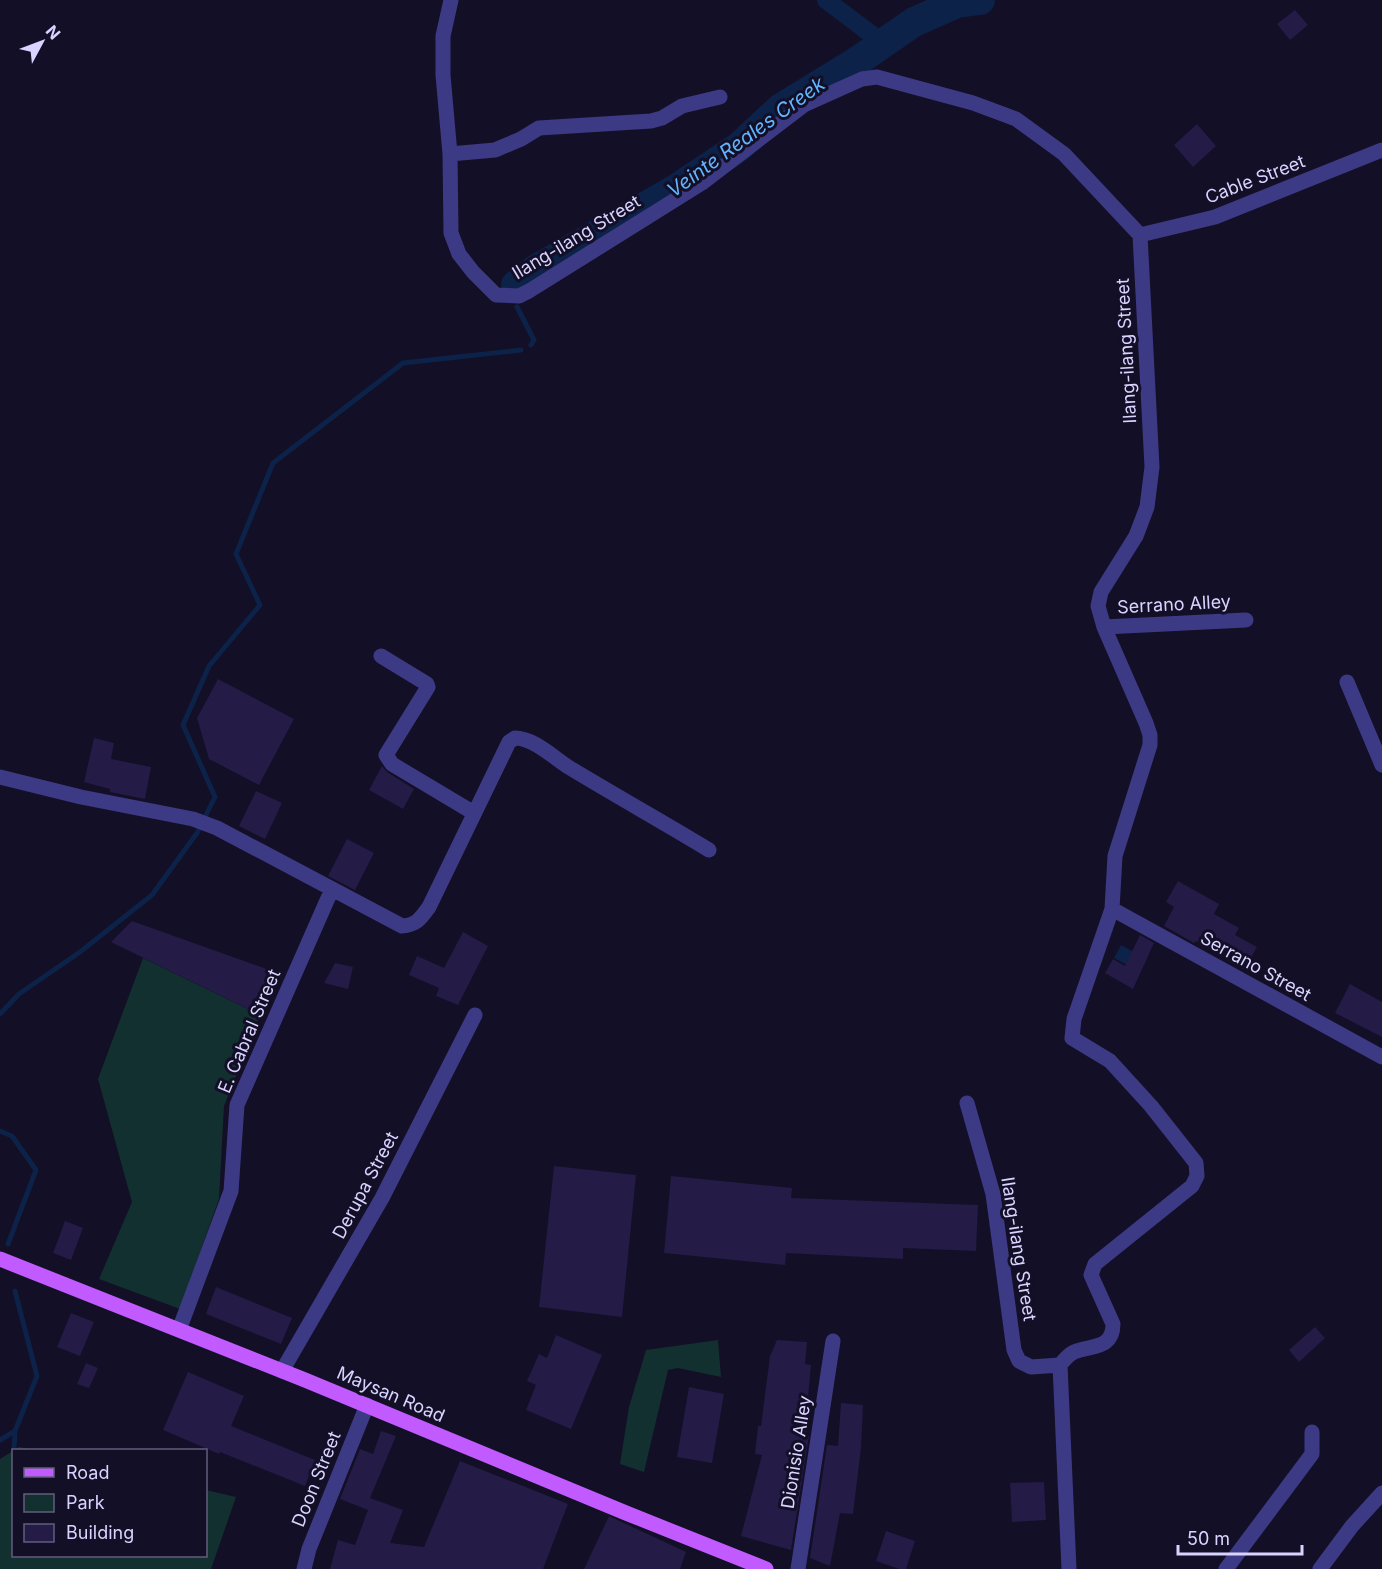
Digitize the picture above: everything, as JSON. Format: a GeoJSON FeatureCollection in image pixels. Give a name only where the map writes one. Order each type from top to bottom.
{"type":"FeatureCollection","features":[{"type":"Feature","properties":{"kind":"main road","name":"Maysan Road"},"geometry":{"type":"LineString","coordinates":[[0,1259],[367,1405],[766,1569]]}},
{"type":"Feature","properties":{"kind":"street","name":"Ilang-ilang Street"},"geometry":{"type":"LineString","coordinates":[[451,0],[443,36],[443,75],[450,154],[451,232],[459,254],[473,273],[496,294],[519,296],[529,291],[702,183],[804,105],[862,79],[877,76],[973,103],[1016,119],[1064,154],[1140,235],[1152,467],[1147,507],[1136,536],[1101,592],[1098,606],[1104,627],[1150,735],[1147,758],[1115,856],[1112,909],[1074,1019],[1072,1038],[1110,1061],[1151,1106],[1196,1163],[1197,1176],[1192,1186],[1095,1264],[1091,1275],[1113,1324],[1113,1329],[1104,1344],[1074,1352],[1060,1365],[1031,1367],[1019,1361],[1014,1350],[993,1194],[967,1103]]}},
{"type":"Feature","properties":{"kind":"street"},"geometry":{"type":"LineString","coordinates":[[450,154],[495,150],[539,128],[549,126],[651,122],[682,106],[720,97]]}},
{"type":"Feature","properties":{"kind":"street","name":"Cable Street"},"geometry":{"type":"LineString","coordinates":[[1140,235],[1215,217],[1382,150]]}},
{"type":"Feature","properties":{"kind":"street","name":"Serrano Alley"},"geometry":{"type":"LineString","coordinates":[[1104,627],[1246,620]]}},
{"type":"Feature","properties":{"kind":"street"},"geometry":{"type":"LineString","coordinates":[[381,656],[427,684],[428,687],[386,755],[388,760],[474,813]]}},
{"type":"Feature","properties":{"kind":"street"},"geometry":{"type":"LineString","coordinates":[[1347,682],[1381,761]]}},
{"type":"Feature","properties":{"kind":"street"},"geometry":{"type":"LineString","coordinates":[[0,777],[81,797],[194,819],[217,828],[402,926],[419,921],[429,907],[509,742],[515,738],[522,738],[709,850]]}},
{"type":"Feature","properties":{"kind":"street","name":"E. Cabral Street"},"geometry":{"type":"LineString","coordinates":[[179,1330],[231,1191],[237,1105],[332,889]]}},
{"type":"Feature","properties":{"kind":"street","name":"Serrano Street"},"geometry":{"type":"LineString","coordinates":[[1112,909],[1382,1058]]}},
{"type":"Feature","properties":{"kind":"street","name":"Derupa Street"},"geometry":{"type":"LineString","coordinates":[[282,1371],[382,1198],[475,1015]]}},
{"type":"Feature","properties":{"kind":"street","name":"Dionisio Alley"},"geometry":{"type":"LineString","coordinates":[[798,1569],[833,1341]]}},
{"type":"Feature","properties":{"kind":"street"},"geometry":{"type":"LineString","coordinates":[[1060,1365],[1069,1569]]}},
{"type":"Feature","properties":{"kind":"street","name":"Doon Street"},"geometry":{"type":"LineString","coordinates":[[304,1569],[309,1549],[367,1405]]}},
{"type":"Feature","properties":{"kind":"street"},"geometry":{"type":"LineString","coordinates":[[1226,1569],[1312,1454],[1312,1432]]}},
{"type":"Feature","properties":{"kind":"street"},"geometry":{"type":"LineString","coordinates":[[1320,1569],[1352,1526],[1382,1493]]}},
{"type":"Feature","properties":{"kind":"green space"},"geometry":{"type":"Polygon","coordinates":[[[143,958],[260,1015],[224,1106],[219,1199],[180,1309],[99,1279],[132,1202],[98,1079],[143,958]]]}},
{"type":"Feature","properties":{"kind":"green space"},"geometry":{"type":"Polygon","coordinates":[[[718,1340],[721,1377],[678,1368],[668,1370],[644,1472],[620,1464],[629,1407],[646,1350],[718,1340]]]}},
{"type":"Feature","properties":{"kind":"green space"},"geometry":{"type":"Polygon","coordinates":[[[12,1451],[12,1557],[207,1557],[207,1490],[236,1497],[211,1569],[0,1569],[0,1459],[12,1451]]]}},
{"type":"Feature","properties":{"kind":"water"},"geometry":{"type":"Polygon","coordinates":[[[1121,945],[1147,959],[1140,972],[1114,958],[1121,945]]]}},
{"type":"Feature","properties":{"kind":"building"},"geometry":{"type":"Polygon","coordinates":[[[1295,10],[1308,25],[1290,40],[1277,24],[1295,10]]]}},
{"type":"Feature","properties":{"kind":"building"},"geometry":{"type":"Polygon","coordinates":[[[1197,124],[1216,146],[1193,167],[1174,145],[1197,124]]]}},
{"type":"Feature","properties":{"kind":"building"},"geometry":{"type":"Polygon","coordinates":[[[218,679],[294,719],[259,785],[209,759],[197,718],[218,679]]]}},
{"type":"Feature","properties":{"kind":"building"},"geometry":{"type":"Polygon","coordinates":[[[94,738],[114,743],[111,759],[151,767],[145,799],[110,792],[110,789],[84,782],[94,738]]]}},
{"type":"Feature","properties":{"kind":"building"},"geometry":{"type":"Polygon","coordinates":[[[382,766],[387,772],[414,789],[403,809],[369,790],[382,766]]]}},
{"type":"Feature","properties":{"kind":"building"},"geometry":{"type":"Polygon","coordinates":[[[256,791],[282,803],[265,839],[239,826],[256,791]]]}},
{"type":"Feature","properties":{"kind":"building"},"geometry":{"type":"Polygon","coordinates":[[[347,839],[374,853],[355,890],[328,876],[347,839]]]}},
{"type":"Feature","properties":{"kind":"building"},"geometry":{"type":"Polygon","coordinates":[[[1178,881],[1219,904],[1214,914],[1239,928],[1235,935],[1257,947],[1244,970],[1196,941],[1194,943],[1164,926],[1174,907],[1166,902],[1178,881]]]}},
{"type":"Feature","properties":{"kind":"building"},"geometry":{"type":"Polygon","coordinates":[[[132,921],[278,973],[260,1015],[111,942],[132,921]]]}},
{"type":"Feature","properties":{"kind":"building"},"geometry":{"type":"Polygon","coordinates":[[[463,932],[488,946],[458,1005],[436,996],[439,988],[409,975],[417,956],[444,968],[463,932]]]}},
{"type":"Feature","properties":{"kind":"building"},"geometry":{"type":"Polygon","coordinates":[[[1140,935],[1154,943],[1133,989],[1105,973],[1113,959],[1125,966],[1140,935]]]}},
{"type":"Feature","properties":{"kind":"building"},"geometry":{"type":"Polygon","coordinates":[[[335,963],[353,967],[348,989],[324,983],[335,963]]]}},
{"type":"Feature","properties":{"kind":"building"},"geometry":{"type":"Polygon","coordinates":[[[1350,984],[1382,1002],[1382,1037],[1335,1013],[1350,984]]]}},
{"type":"Feature","properties":{"kind":"building"},"geometry":{"type":"Polygon","coordinates":[[[554,1166],[636,1175],[622,1317],[539,1307],[554,1166]]]}},
{"type":"Feature","properties":{"kind":"building"},"geometry":{"type":"Polygon","coordinates":[[[671,1176],[792,1188],[791,1198],[978,1205],[976,1251],[903,1248],[903,1259],[786,1253],[785,1265],[664,1253],[671,1176]]]}},
{"type":"Feature","properties":{"kind":"building"},"geometry":{"type":"Polygon","coordinates":[[[65,1221],[83,1228],[71,1260],[53,1253],[65,1221]]]}},
{"type":"Feature","properties":{"kind":"building"},"geometry":{"type":"Polygon","coordinates":[[[216,1287],[292,1318],[281,1344],[206,1314],[216,1287]]]}},
{"type":"Feature","properties":{"kind":"building"},"geometry":{"type":"Polygon","coordinates":[[[71,1313],[94,1322],[80,1356],[57,1347],[71,1313]]]}},
{"type":"Feature","properties":{"kind":"building"},"geometry":{"type":"Polygon","coordinates":[[[1315,1327],[1325,1338],[1299,1362],[1289,1350],[1315,1327]]]}},
{"type":"Feature","properties":{"kind":"building"},"geometry":{"type":"Polygon","coordinates":[[[556,1335],[602,1355],[571,1429],[526,1410],[536,1385],[527,1381],[539,1354],[547,1358],[556,1335]]]}},
{"type":"Feature","properties":{"kind":"building"},"geometry":{"type":"Polygon","coordinates":[[[777,1340],[807,1342],[805,1364],[811,1365],[806,1436],[809,1436],[791,1550],[741,1536],[762,1455],[755,1454],[758,1426],[761,1426],[770,1356],[777,1340]]]}},
{"type":"Feature","properties":{"kind":"building"},"geometry":{"type":"Polygon","coordinates":[[[86,1363],[98,1368],[89,1388],[77,1384],[86,1363]]]}},
{"type":"Feature","properties":{"kind":"building"},"geometry":{"type":"Polygon","coordinates":[[[188,1372],[244,1396],[231,1426],[315,1460],[305,1486],[163,1430],[188,1372]]]}},
{"type":"Feature","properties":{"kind":"building"},"geometry":{"type":"Polygon","coordinates":[[[689,1387],[724,1394],[712,1463],[677,1457],[689,1387]]]}},
{"type":"Feature","properties":{"kind":"building"},"geometry":{"type":"Polygon","coordinates":[[[841,1403],[863,1405],[861,1448],[853,1514],[840,1513],[830,1566],[810,1558],[827,1445],[838,1446],[841,1403]]]}},
{"type":"Feature","properties":{"kind":"building"},"geometry":{"type":"Polygon","coordinates":[[[381,1431],[396,1436],[370,1498],[403,1510],[390,1543],[424,1547],[460,1461],[568,1504],[543,1569],[330,1569],[338,1540],[355,1545],[368,1510],[340,1499],[360,1449],[373,1454],[381,1431]]]}},
{"type":"Feature","properties":{"kind":"building"},"geometry":{"type":"Polygon","coordinates":[[[1044,1482],[1046,1520],[1012,1522],[1010,1483],[1044,1482]]]}},
{"type":"Feature","properties":{"kind":"building"},"geometry":{"type":"Polygon","coordinates":[[[609,1516],[686,1552],[680,1569],[584,1569],[609,1516]]]}},
{"type":"Feature","properties":{"kind":"building"},"geometry":{"type":"Polygon","coordinates":[[[886,1531],[915,1541],[906,1569],[899,1569],[876,1561],[886,1531]]]}},
{"type":"Feature","properties":{"kind":"waterway"},"geometry":{"type":"LineString","coordinates":[[826,0],[883,43]]}},
{"type":"Feature","properties":{"kind":"waterway","name":"Veinte Reales Creek"},"geometry":{"type":"LineString","coordinates":[[516,285],[535,270],[676,189],[739,147],[781,108],[856,62],[914,22],[957,3],[980,0]]}},
{"type":"Feature","properties":{"kind":"waterway"},"geometry":{"type":"LineString","coordinates":[[517,307],[534,340],[531,345]]}},
{"type":"Feature","properties":{"kind":"waterway"},"geometry":{"type":"LineString","coordinates":[[0,1014],[19,994],[80,952],[152,895],[197,833],[215,797],[183,725],[209,666],[260,605],[236,554],[273,463],[403,363],[521,350]]}},
{"type":"Feature","properties":{"kind":"waterway"},"geometry":{"type":"LineString","coordinates":[[0,1131],[12,1136],[36,1170],[8,1244]]}},
{"type":"Feature","properties":{"kind":"waterway"},"geometry":{"type":"LineString","coordinates":[[14,1449],[15,1431],[37,1376],[15,1291]]}},
{"type":"Feature","properties":{"kind":"waterway"},"geometry":{"type":"LineString","coordinates":[[0,1440],[15,1431]]}}]}
